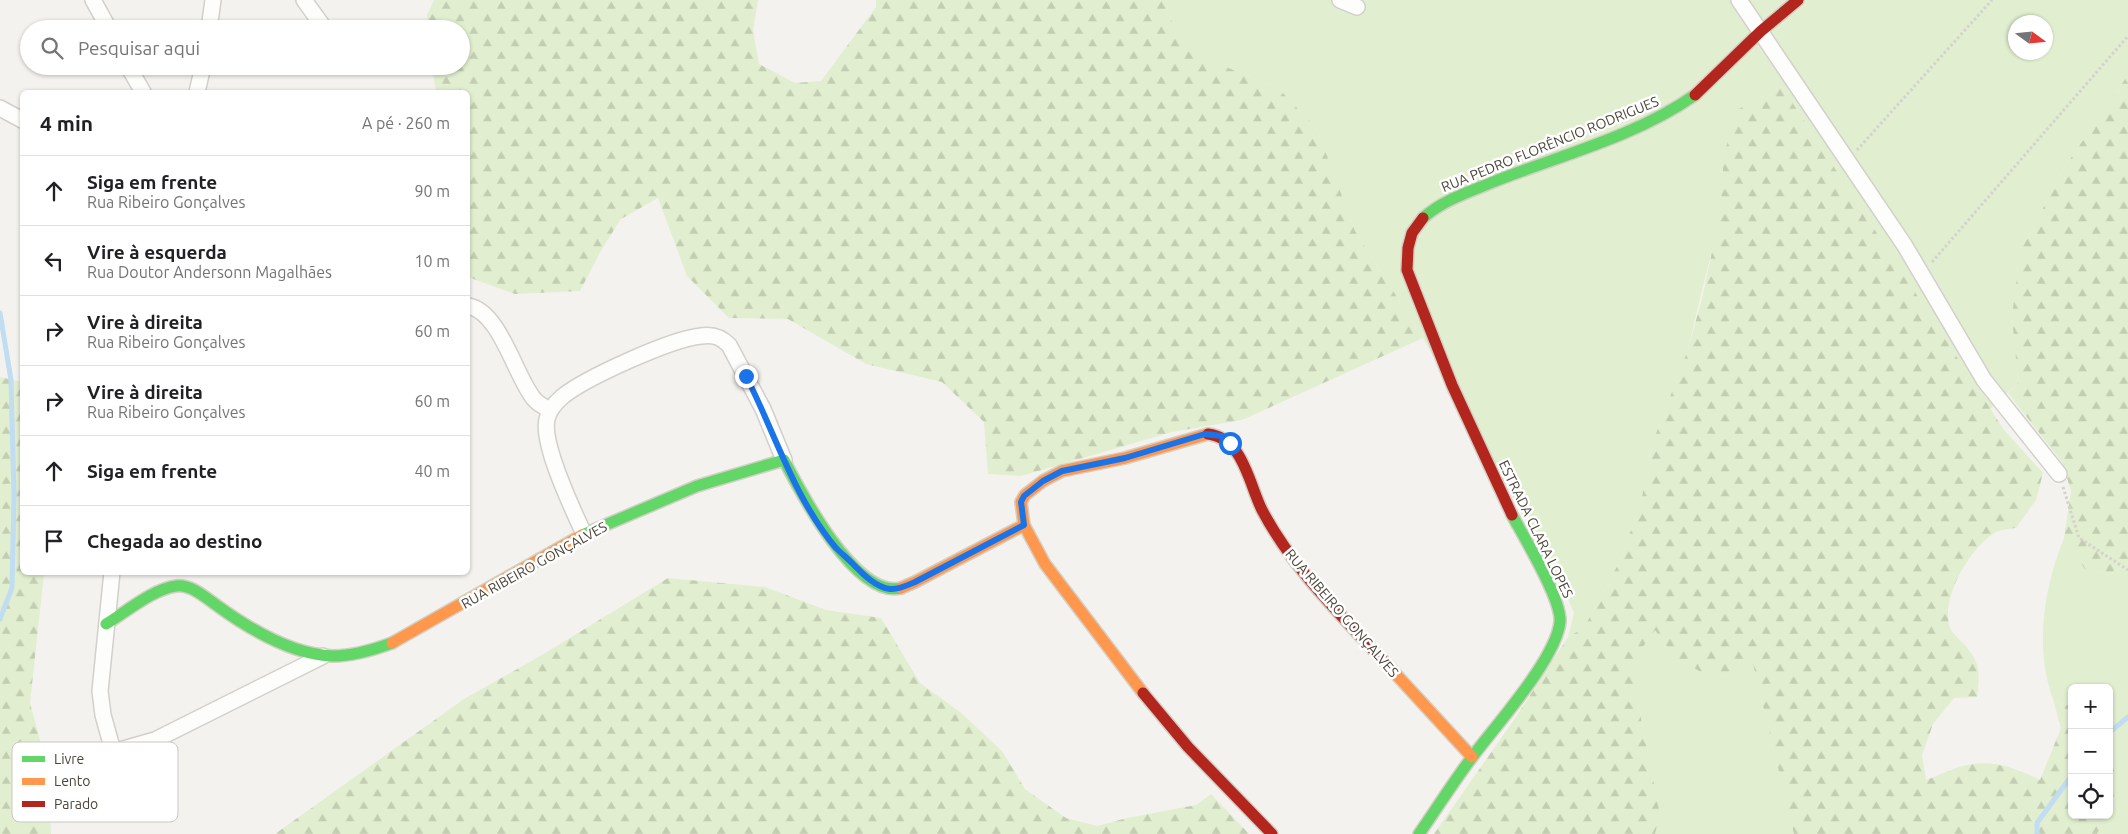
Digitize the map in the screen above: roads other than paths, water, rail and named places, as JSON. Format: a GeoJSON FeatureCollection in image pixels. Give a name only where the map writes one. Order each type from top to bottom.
{"type":"FeatureCollection","features":[{"type":"Feature","properties":{"kind":"street"},"geometry":{"type":"LineString","coordinates":[[93,0],[103,20]]}},
{"type":"Feature","properties":{"kind":"street"},"geometry":{"type":"LineString","coordinates":[[210,20],[213,0]]}},
{"type":"Feature","properties":{"kind":"street"},"geometry":{"type":"LineString","coordinates":[[1340,0],[1357,7]]}},
{"type":"Feature","properties":{"kind":"street"},"geometry":{"type":"LineString","coordinates":[[1739,0],[1848,159],[1922,273],[1984,380],[2060,474]]}},
{"type":"Feature","properties":{"kind":"street","name":"RUA PEDRO FLORÊNCIO RODRIGUES"},"geometry":{"type":"LineString","coordinates":[[1407,270],[1408,248],[1412,233],[1423,218],[1436,206],[1532,166],[1642,127],[1669,113],[1696,96],[1761,31],[1798,0]]}},
{"type":"Feature","properties":{"kind":"street"},"geometry":{"type":"LineString","coordinates":[[308,1],[320,20]]}},
{"type":"Feature","properties":{"kind":"street"},"geometry":{"type":"LineString","coordinates":[[133,75],[141,90]]}},
{"type":"Feature","properties":{"kind":"street"},"geometry":{"type":"LineString","coordinates":[[197,90],[201,75]]}},
{"type":"Feature","properties":{"kind":"street"},"geometry":{"type":"LineString","coordinates":[[0,108],[20,119]]}},
{"type":"Feature","properties":{"kind":"street","name":"ESTRADA CLARA LOPES"},"geometry":{"type":"LineString","coordinates":[[1407,270],[1452,385],[1497,485],[1553,593],[1559,615],[1557,636],[1526,688],[1472,757],[1419,834]]}},
{"type":"Feature","properties":{"kind":"street"},"geometry":{"type":"LineString","coordinates":[[470,306],[476,308],[486,316],[508,348],[534,398],[550,410]]}},
{"type":"Feature","properties":{"kind":"street"},"geometry":{"type":"LineString","coordinates":[[584,534],[568,500],[553,456],[546,426],[550,410],[563,396],[609,370],[668,345],[700,336],[722,338],[729,345],[763,409],[784,460],[806,503],[836,548],[862,573],[888,589],[903,587],[1024,525],[1045,564],[1141,691],[1188,747],[1272,834]]}},
{"type":"Feature","properties":{"kind":"street","name":"RUA RIBEIRO GONÇALVES"},"geometry":{"type":"LineString","coordinates":[[1024,525],[1021,502],[1025,494],[1062,471],[1125,458],[1205,434],[1222,436],[1230,443],[1239,459],[1258,502],[1277,538],[1312,583],[1472,757]]}},
{"type":"Feature","properties":{"kind":"street","name":"RUA RIBEIRO GONÇALVES"},"geometry":{"type":"LineString","coordinates":[[148,742],[323,656],[376,649],[401,640],[584,534],[697,486],[784,460]]}},
{"type":"Feature","properties":{"kind":"street"},"geometry":{"type":"LineString","coordinates":[[110,742],[103,715],[100,691],[112,575]]}},
{"type":"Feature","properties":{"kind":"street","name":"RUA RIBEIRO GONÇALVES"},"geometry":{"type":"LineString","coordinates":[[106,624],[161,592],[180,586],[198,592],[235,619],[256,631],[289,645],[323,656]]}},
{"type":"Feature","properties":{"kind":"waterway"},"geometry":{"type":"LineString","coordinates":[[0,313],[11,380],[14,495],[12,588],[0,619]]}},
{"type":"Feature","properties":{"kind":"waterway"},"geometry":{"type":"LineString","coordinates":[[2113,730],[2128,717]]}},
{"type":"Feature","properties":{"kind":"waterway"},"geometry":{"type":"LineString","coordinates":[[2037,834],[2037,823],[2068,780]]}}]}
